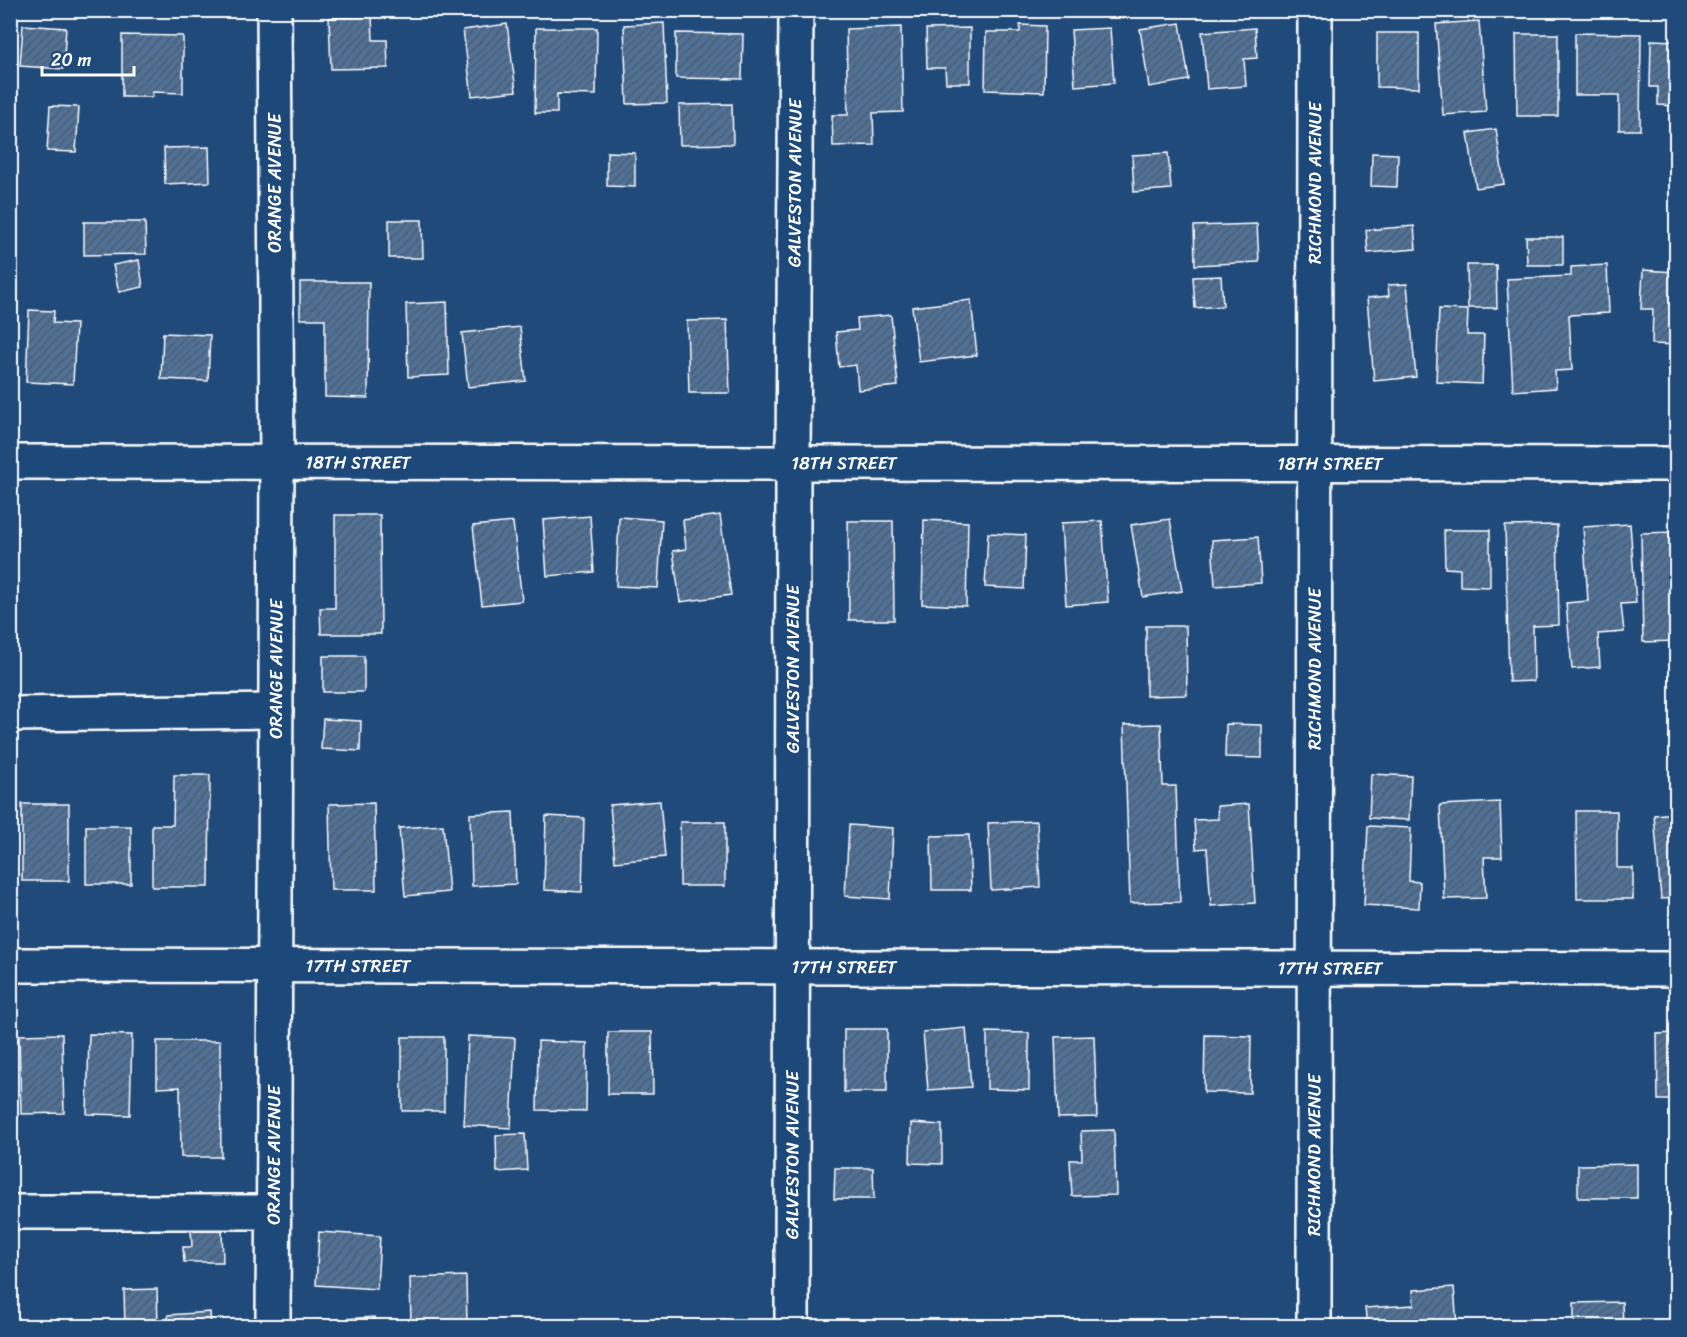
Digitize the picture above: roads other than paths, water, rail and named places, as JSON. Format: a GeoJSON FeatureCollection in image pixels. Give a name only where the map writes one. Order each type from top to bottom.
{"type":"FeatureCollection","features":[{"type":"Feature","properties":{"kind":"street","name":"ORANGE AVENUE"},"geometry":{"type":"LineString","coordinates":[[273,1326],[277,463],[274,10]]}},
{"type":"Feature","properties":{"kind":"street","name":"GALVESTON AVENUE"},"geometry":{"type":"LineString","coordinates":[[792,1326],[792,463],[796,10]]}},
{"type":"Feature","properties":{"kind":"street","name":"RICHMOND AVENUE"},"geometry":{"type":"LineString","coordinates":[[1314,1326],[1315,10]]}},
{"type":"Feature","properties":{"kind":"street","name":"18TH STREET"},"geometry":{"type":"LineString","coordinates":[[10,462],[1677,464]]}},
{"type":"Feature","properties":{"kind":"street"},"geometry":{"type":"LineString","coordinates":[[10,714],[276,711]]}},
{"type":"Feature","properties":{"kind":"street","name":"17TH STREET"},"geometry":{"type":"LineString","coordinates":[[10,965],[1677,969]]}},
{"type":"Feature","properties":{"kind":"street"},"geometry":{"type":"LineString","coordinates":[[10,1212],[273,1212]]}}]}
